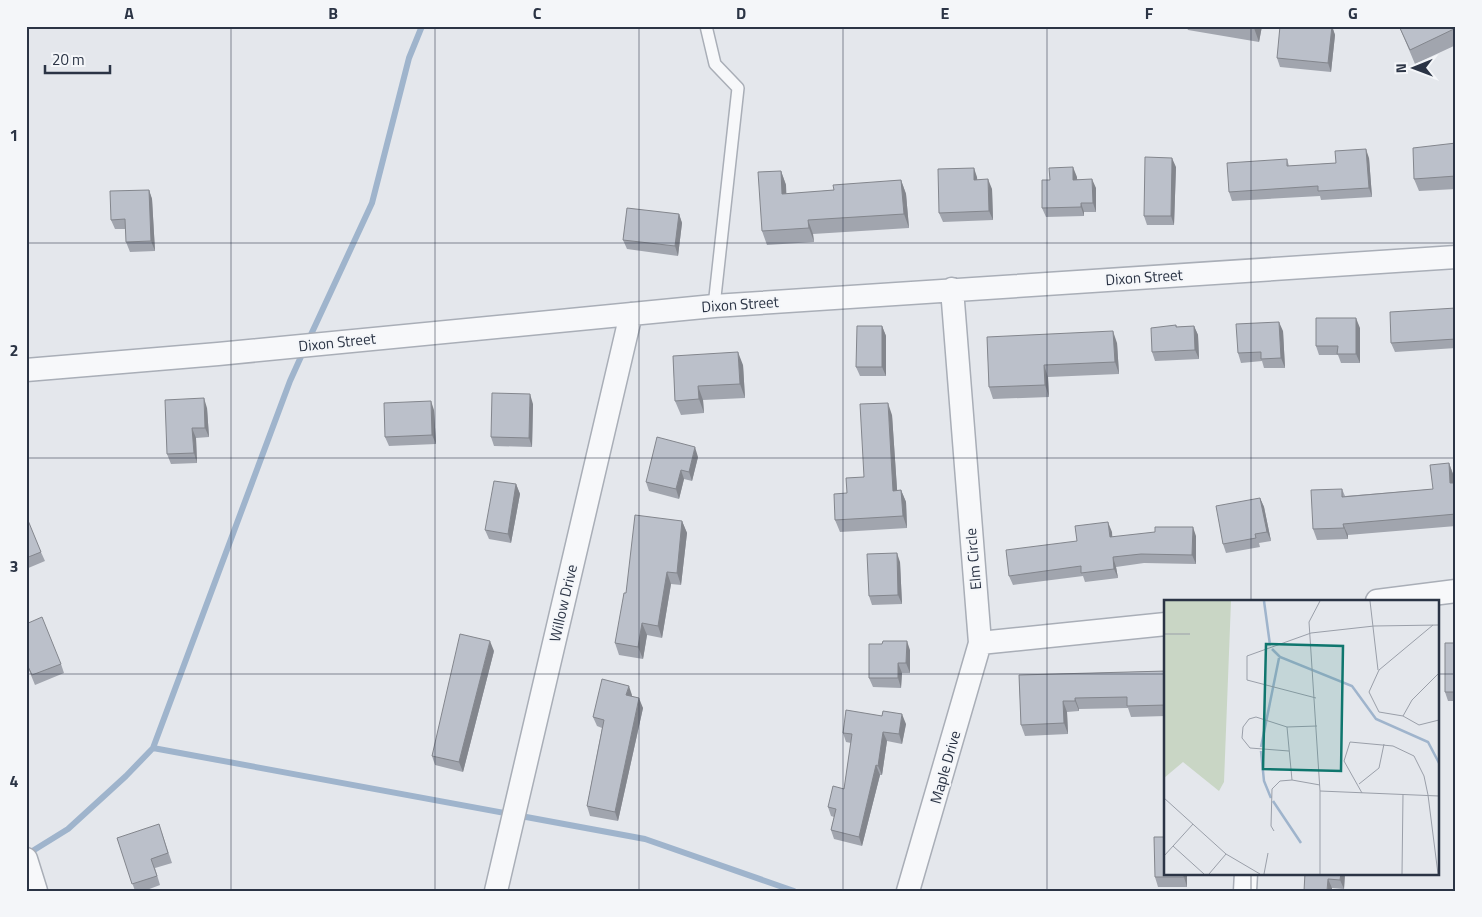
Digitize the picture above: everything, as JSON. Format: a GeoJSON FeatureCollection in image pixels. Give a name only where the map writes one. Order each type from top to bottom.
{"type":"FeatureCollection","features":[{"type":"Feature","properties":{"kind":"street","name":"Dixon Street"},"geometry":{"type":"LineString","coordinates":[[26,370],[714,306],[1456,257]]}},
{"type":"Feature","properties":{"kind":"street","name":"Elm Circle"},"geometry":{"type":"LineString","coordinates":[[952,289],[980,643]]}},
{"type":"Feature","properties":{"kind":"street","name":"Willow Drive"},"geometry":{"type":"LineString","coordinates":[[496,891],[631,314]]}},
{"type":"Feature","properties":{"kind":"street"},"geometry":{"type":"LineString","coordinates":[[1385,600],[1456,591]]}},
{"type":"Feature","properties":{"kind":"street"},"geometry":{"type":"LineString","coordinates":[[980,643],[1164,624]]}},
{"type":"Feature","properties":{"kind":"street","name":"Maple Drive"},"geometry":{"type":"LineString","coordinates":[[908,891],[980,643]]}},
{"type":"Feature","properties":{"kind":"street"},"geometry":{"type":"LineString","coordinates":[[26,859],[36,891]]}},
{"type":"Feature","properties":{"kind":"street"},"geometry":{"type":"LineString","coordinates":[[1245,891],[1246,874]]}},
{"type":"Feature","properties":{"kind":"lane"},"geometry":{"type":"LineString","coordinates":[[706,26],[715,64],[738,88],[714,306]]}},
{"type":"Feature","properties":{"kind":"building"},"geometry":{"type":"Polygon","coordinates":[[[1280,26],[1332,26],[1328,63],[1277,58],[1280,26]]]}},
{"type":"Feature","properties":{"kind":"building"},"geometry":{"type":"Polygon","coordinates":[[[1399,26],[1456,26],[1456,28],[1410,50],[1399,26]]]}},
{"type":"Feature","properties":{"kind":"building"},"geometry":{"type":"Polygon","coordinates":[[[1456,143],[1456,176],[1414,179],[1413,148],[1456,143]]]}},
{"type":"Feature","properties":{"kind":"building"},"geometry":{"type":"Polygon","coordinates":[[[1366,149],[1369,188],[1318,191],[1318,186],[1229,192],[1227,163],[1287,159],[1287,166],[1336,163],[1335,151],[1366,149]]]}},
{"type":"Feature","properties":{"kind":"building"},"geometry":{"type":"Polygon","coordinates":[[[1145,157],[1172,158],[1171,216],[1144,216],[1145,157]]]}},
{"type":"Feature","properties":{"kind":"building"},"geometry":{"type":"Polygon","coordinates":[[[1073,167],[1073,180],[1092,179],[1093,203],[1081,203],[1081,207],[1042,208],[1042,180],[1050,180],[1049,168],[1073,167]]]}},
{"type":"Feature","properties":{"kind":"building"},"geometry":{"type":"Polygon","coordinates":[[[974,168],[974,180],[988,179],[989,211],[939,213],[938,169],[974,168]]]}},
{"type":"Feature","properties":{"kind":"building"},"geometry":{"type":"Polygon","coordinates":[[[781,171],[782,194],[834,190],[833,185],[901,180],[904,214],[808,220],[809,228],[762,231],[758,172],[781,171]]]}},
{"type":"Feature","properties":{"kind":"building"},"geometry":{"type":"Polygon","coordinates":[[[149,190],[151,241],[126,242],[125,219],[111,220],[110,191],[149,190]]]}},
{"type":"Feature","properties":{"kind":"building"},"geometry":{"type":"Polygon","coordinates":[[[627,208],[679,214],[675,246],[623,240],[627,208]]]}},
{"type":"Feature","properties":{"kind":"building"},"geometry":{"type":"Polygon","coordinates":[[[1456,308],[1456,339],[1391,343],[1390,312],[1456,308]]]}},
{"type":"Feature","properties":{"kind":"building"},"geometry":{"type":"Polygon","coordinates":[[[1316,318],[1356,318],[1356,354],[1337,354],[1338,346],[1316,346],[1316,318]]]}},
{"type":"Feature","properties":{"kind":"building"},"geometry":{"type":"Polygon","coordinates":[[[1279,322],[1281,358],[1261,359],[1261,352],[1238,353],[1236,324],[1279,322]]]}},
{"type":"Feature","properties":{"kind":"building"},"geometry":{"type":"Polygon","coordinates":[[[1176,325],[1176,327],[1194,326],[1195,350],[1152,352],[1151,328],[1176,325]]]}},
{"type":"Feature","properties":{"kind":"building"},"geometry":{"type":"Polygon","coordinates":[[[857,326],[882,326],[882,367],[856,367],[857,326]]]}},
{"type":"Feature","properties":{"kind":"building"},"geometry":{"type":"Polygon","coordinates":[[[1113,331],[1115,362],[1044,365],[1045,385],[989,387],[987,337],[1113,331]]]}},
{"type":"Feature","properties":{"kind":"building"},"geometry":{"type":"Polygon","coordinates":[[[738,352],[740,384],[698,386],[699,399],[675,401],[673,356],[738,352]]]}},
{"type":"Feature","properties":{"kind":"building"},"geometry":{"type":"Polygon","coordinates":[[[492,393],[530,394],[529,438],[491,437],[492,393]]]}},
{"type":"Feature","properties":{"kind":"building"},"geometry":{"type":"Polygon","coordinates":[[[204,398],[205,428],[192,428],[194,453],[167,454],[165,400],[204,398]]]}},
{"type":"Feature","properties":{"kind":"building"},"geometry":{"type":"Polygon","coordinates":[[[431,401],[432,435],[385,437],[384,403],[431,401]]]}},
{"type":"Feature","properties":{"kind":"building"},"geometry":{"type":"Polygon","coordinates":[[[888,403],[893,491],[901,490],[903,516],[835,520],[834,494],[847,493],[846,478],[864,477],[860,404],[888,403]]]}},
{"type":"Feature","properties":{"kind":"building"},"geometry":{"type":"Polygon","coordinates":[[[657,437],[695,447],[689,472],[681,470],[676,489],[646,482],[657,437]]]}},
{"type":"Feature","properties":{"kind":"building"},"geometry":{"type":"Polygon","coordinates":[[[1449,463],[1450,483],[1456,483],[1456,514],[1343,524],[1344,528],[1313,529],[1311,490],[1342,489],[1342,497],[1433,489],[1430,465],[1449,463]]]}},
{"type":"Feature","properties":{"kind":"building"},"geometry":{"type":"Polygon","coordinates":[[[494,481],[516,484],[508,534],[485,530],[494,481]]]}},
{"type":"Feature","properties":{"kind":"building"},"geometry":{"type":"Polygon","coordinates":[[[1260,498],[1267,532],[1255,534],[1256,538],[1223,544],[1216,506],[1260,498]]]}},
{"type":"Feature","properties":{"kind":"building"},"geometry":{"type":"Polygon","coordinates":[[[635,515],[682,521],[677,573],[667,572],[658,626],[642,623],[638,647],[615,643],[624,593],[626,593],[635,515]]]}},
{"type":"Feature","properties":{"kind":"building"},"geometry":{"type":"Polygon","coordinates":[[[26,519],[41,552],[26,558],[26,519]]]}},
{"type":"Feature","properties":{"kind":"building"},"geometry":{"type":"Polygon","coordinates":[[[1108,522],[1110,537],[1155,532],[1155,527],[1193,527],[1192,555],[1141,554],[1113,557],[1114,569],[1081,573],[1081,566],[1009,576],[1006,550],[1077,541],[1075,526],[1108,522]]]}},
{"type":"Feature","properties":{"kind":"building"},"geometry":{"type":"Polygon","coordinates":[[[897,553],[898,595],[869,596],[867,554],[897,553]]]}},
{"type":"Feature","properties":{"kind":"building"},"geometry":{"type":"Polygon","coordinates":[[[42,617],[61,664],[32,675],[26,662],[26,624],[42,617]]]}},
{"type":"Feature","properties":{"kind":"building"},"geometry":{"type":"Polygon","coordinates":[[[460,634],[490,641],[459,762],[432,756],[460,634]]]}},
{"type":"Feature","properties":{"kind":"building"},"geometry":{"type":"Polygon","coordinates":[[[883,641],[907,641],[906,663],[898,663],[898,678],[869,678],[869,644],[882,644],[883,641]]]}},
{"type":"Feature","properties":{"kind":"building"},"geometry":{"type":"Polygon","coordinates":[[[1445,643],[1456,643],[1456,692],[1445,692],[1445,643]]]}},
{"type":"Feature","properties":{"kind":"building"},"geometry":{"type":"Polygon","coordinates":[[[1164,671],[1164,705],[1127,706],[1127,697],[1075,698],[1075,701],[1063,701],[1064,723],[1021,725],[1019,675],[1164,671]]]}},
{"type":"Feature","properties":{"kind":"building"},"geometry":{"type":"Polygon","coordinates":[[[602,679],[629,686],[626,695],[639,698],[615,812],[587,806],[604,720],[593,717],[602,679]]]}},
{"type":"Feature","properties":{"kind":"building"},"geometry":{"type":"Polygon","coordinates":[[[846,710],[882,716],[883,711],[902,714],[899,734],[883,732],[878,766],[876,765],[859,837],[831,830],[836,809],[828,807],[833,786],[844,789],[852,734],[843,733],[846,710]]]}},
{"type":"Feature","properties":{"kind":"building"},"geometry":{"type":"Polygon","coordinates":[[[159,824],[168,853],[151,859],[157,876],[132,884],[117,838],[159,824]]]}},
{"type":"Feature","properties":{"kind":"building"},"geometry":{"type":"Polygon","coordinates":[[[1154,837],[1164,837],[1164,874],[1184,874],[1184,877],[1155,877],[1154,837]]]}},
{"type":"Feature","properties":{"kind":"building"},"geometry":{"type":"Polygon","coordinates":[[[1305,874],[1341,874],[1340,880],[1328,879],[1327,891],[1304,891],[1305,874]]]}},
{"type":"Feature","properties":{"kind":"waterway"},"geometry":{"type":"LineString","coordinates":[[308,341],[372,203],[409,58],[422,26]]}},
{"type":"Feature","properties":{"kind":"waterway"},"geometry":{"type":"LineString","coordinates":[[26,855],[68,829],[126,776],[153,748],[290,381],[304,350]]}},
{"type":"Feature","properties":{"kind":"waterway"},"geometry":{"type":"LineString","coordinates":[[153,748],[645,839],[794,891]]}}]}
